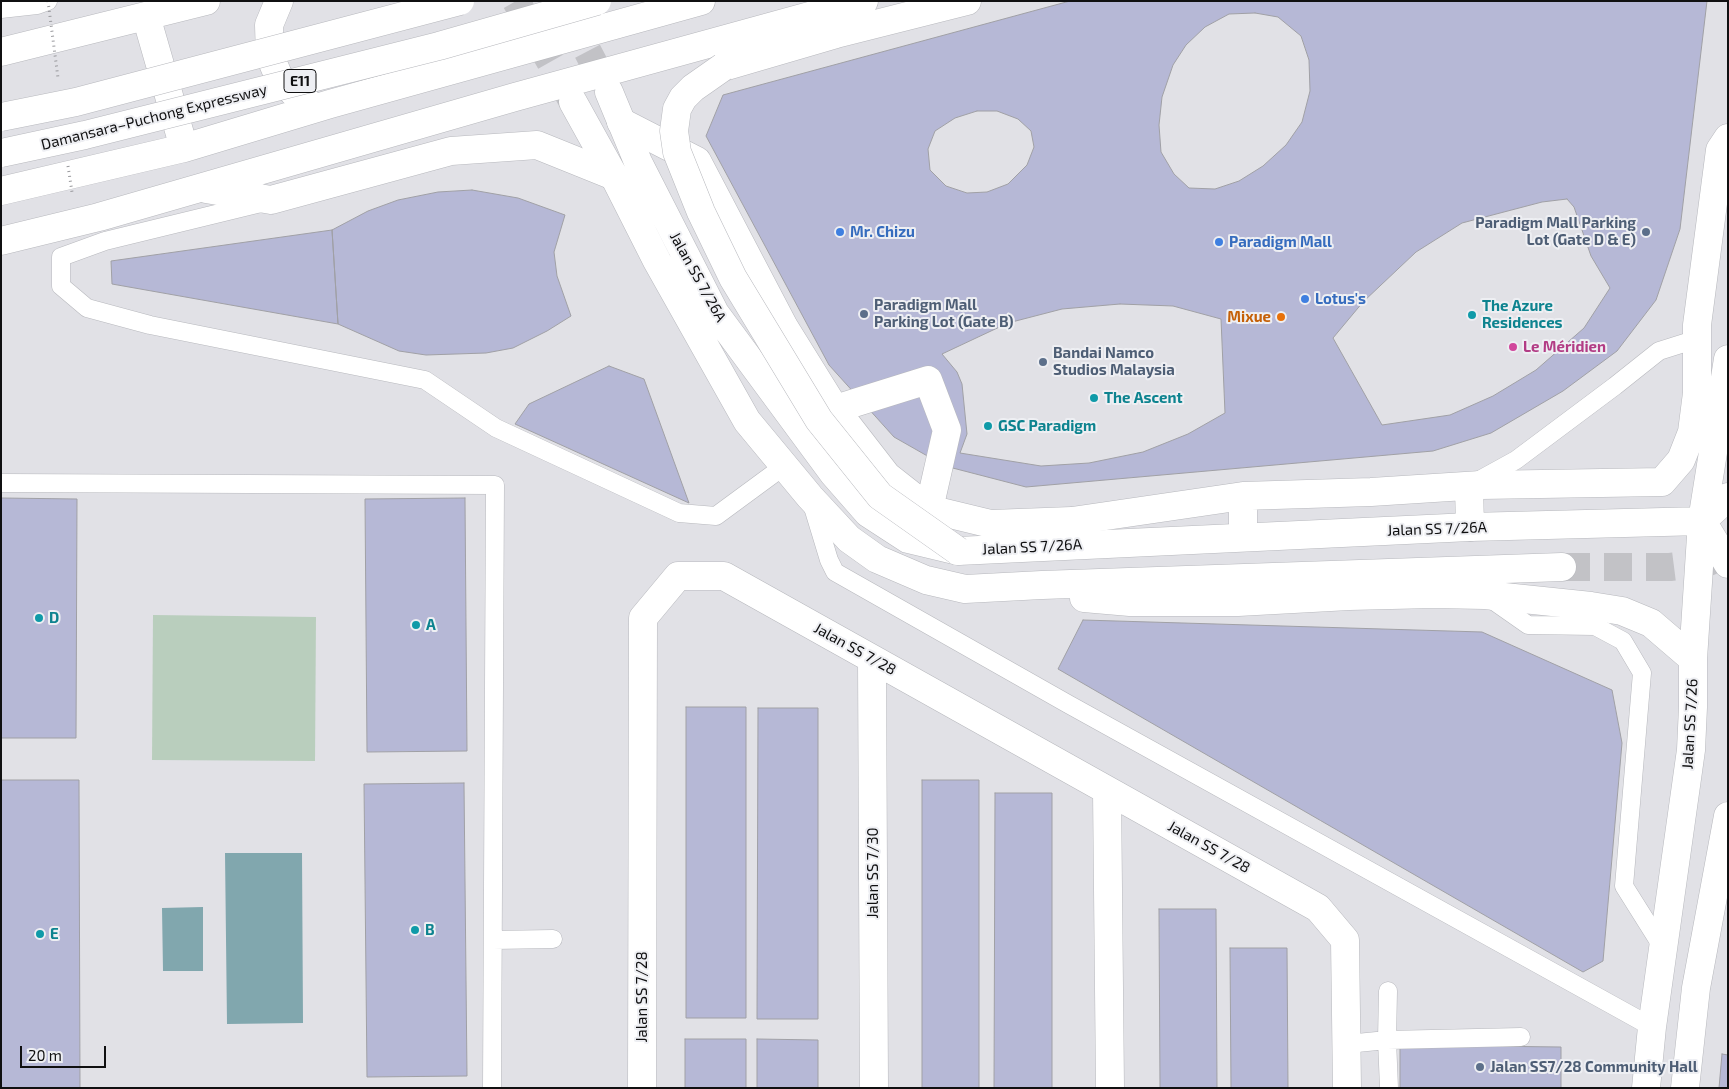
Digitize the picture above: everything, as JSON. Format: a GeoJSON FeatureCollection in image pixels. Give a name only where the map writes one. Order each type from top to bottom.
{"type":"FeatureCollection","features":[{"type":"Feature","properties":{"kind":"main road"},"geometry":{"type":"LineString","coordinates":[[1,52],[206,1]]}},
{"type":"Feature","properties":{"kind":"main road"},"geometry":{"type":"LineString","coordinates":[[279,1],[269,25],[270,56],[278,75],[294,93],[330,104]]}},
{"type":"Feature","properties":{"kind":"main road","name":"E11"},"geometry":{"type":"LineString","coordinates":[[1,117],[76,102],[460,1]]}},
{"type":"Feature","properties":{"kind":"main road","name":"Damansara–Puchong Expressway"},"geometry":{"type":"LineString","coordinates":[[1,153],[85,135],[430,49],[597,1]]}},
{"type":"Feature","properties":{"kind":"main road"},"geometry":{"type":"LineString","coordinates":[[1,191],[184,148],[330,104],[701,1]]}},
{"type":"Feature","properties":{"kind":"main road"},"geometry":{"type":"LineString","coordinates":[[1,240],[99,217],[515,97],[864,1]]}},
{"type":"Feature","properties":{"kind":"main road"},"geometry":{"type":"LineString","coordinates":[[870,1],[722,67],[693,88],[683,98],[678,109],[674,130],[676,152],[701,212],[729,270],[819,420],[880,496],[958,551]]}},
{"type":"Feature","properties":{"kind":"main road"},"geometry":{"type":"LineString","coordinates":[[722,67],[836,34],[967,1]]}},
{"type":"Feature","properties":{"kind":"main road"},"geometry":{"type":"LineString","coordinates":[[146,16],[184,148]]}},
{"type":"Feature","properties":{"kind":"main road","name":"Jalan SS 7/26A"},"geometry":{"type":"LineString","coordinates":[[609,92],[638,162],[715,312],[834,473],[868,513],[908,539],[958,551],[1470,526],[1702,521]]}},
{"type":"Feature","properties":{"kind":"main road","name":"Jalan SS 7/26A"},"geometry":{"type":"LineString","coordinates":[[573,102],[614,176],[657,261],[747,421],[810,498],[849,539],[877,559],[926,580],[965,589],[1562,566]]}},
{"type":"Feature","properties":{"kind":"main road"},"geometry":{"type":"LineString","coordinates":[[592,136],[621,122],[697,160],[784,327],[835,409],[886,476],[929,509],[991,524],[1072,521],[1242,496],[1469,486],[1662,482],[1680,460],[1692,432],[1697,393],[1697,325],[1720,150],[1728,138]]}},
{"type":"Feature","properties":{"kind":"main road"},"geometry":{"type":"LineString","coordinates":[[201,188],[271,200],[451,151],[537,145],[614,176]]}},
{"type":"Feature","properties":{"kind":"main road","name":"Jalan SS 7/26"},"geometry":{"type":"LineString","coordinates":[[1646,1088],[1652,1027],[1691,750],[1693,660],[1702,521],[1728,359]]}},
{"type":"Feature","properties":{"kind":"main road"},"geometry":{"type":"LineString","coordinates":[[835,409],[928,380],[947,430],[929,509]]}},
{"type":"Feature","properties":{"kind":"main road"},"geometry":{"type":"LineString","coordinates":[[1469,486],[1470,526]]}},
{"type":"Feature","properties":{"kind":"main road"},"geometry":{"type":"LineString","coordinates":[[1242,496],[1244,536]]}},
{"type":"Feature","properties":{"kind":"main road"},"geometry":{"type":"LineString","coordinates":[[1728,497],[1702,521],[1728,564]]}},
{"type":"Feature","properties":{"kind":"main road","name":"Jalan SS 7/28"},"geometry":{"type":"LineString","coordinates":[[642,1088],[643,618],[678,576],[724,576],[1318,908],[1345,940],[1347,1088]]}},
{"type":"Feature","properties":{"kind":"main road"},"geometry":{"type":"LineString","coordinates":[[1042,585],[1086,598],[1130,602],[1238,602],[1433,594],[1485,595],[1592,606],[1622,611],[1651,623],[1693,660]]}},
{"type":"Feature","properties":{"kind":"main road","name":"Jalan SS 7/30"},"geometry":{"type":"LineString","coordinates":[[872,658],[874,1088]]}},
{"type":"Feature","properties":{"kind":"main road"},"geometry":{"type":"LineString","coordinates":[[1107,790],[1110,1088]]}},
{"type":"Feature","properties":{"kind":"main road"},"geometry":{"type":"LineString","coordinates":[[1685,1088],[1696,988],[1728,816]]}},
{"type":"Feature","properties":{"kind":"lane"},"geometry":{"type":"LineString","coordinates":[[1,9],[37,5],[48,1]]}},
{"type":"Feature","properties":{"kind":"lane"},"geometry":{"type":"LineString","coordinates":[[271,200],[105,241],[61,257],[61,286],[87,308],[150,325],[425,380],[496,428],[679,513],[716,516],[784,466]]}},
{"type":"Feature","properties":{"kind":"lane"},"geometry":{"type":"LineString","coordinates":[[1469,486],[1516,460],[1659,351],[1697,339]]}},
{"type":"Feature","properties":{"kind":"lane"},"geometry":{"type":"LineString","coordinates":[[1,483],[495,485],[492,1088]]}},
{"type":"Feature","properties":{"kind":"lane"},"geometry":{"type":"LineString","coordinates":[[810,498],[829,560],[835,572],[1068,704],[1652,1027]]}},
{"type":"Feature","properties":{"kind":"lane"},"geometry":{"type":"LineString","coordinates":[[1485,595],[1528,625],[1595,626],[1623,641],[1642,673],[1624,886],[1664,948]]}},
{"type":"Feature","properties":{"kind":"lane"},"geometry":{"type":"LineString","coordinates":[[493,940],[553,939]]}},
{"type":"Feature","properties":{"kind":"lane"},"geometry":{"type":"LineString","coordinates":[[1388,991],[1387,1040],[1389,1088]]}},
{"type":"Feature","properties":{"kind":"lane"},"geometry":{"type":"LineString","coordinates":[[1347,1044],[1387,1040],[1521,1037]]}},
{"type":"Feature","properties":{"kind":"green space"},"geometry":{"type":"Polygon","coordinates":[[[153,615],[316,617],[315,761],[152,760],[153,615]]]}},
{"type":"Feature","properties":{"kind":"water"},"geometry":{"type":"Polygon","coordinates":[[[225,853],[302,853],[303,1023],[227,1024],[225,853]]]}},
{"type":"Feature","properties":{"kind":"water"},"geometry":{"type":"Polygon","coordinates":[[[203,907],[203,971],[163,971],[162,908],[203,907]]]}},
{"type":"Feature","properties":{"kind":"building","name":"Paradigm Mall"},"geometry":{"type":"Polygon","coordinates":[[[1070,1],[1707,1],[1680,229],[1656,300],[1617,351],[1563,391],[1491,433],[1433,451],[1026,487],[945,466],[894,437],[829,365],[706,136],[723,95],[1070,1]]]}},
{"type":"Feature","properties":{"kind":"building"},"geometry":{"type":"Polygon","coordinates":[[[1255,13],[1278,17],[1301,36],[1309,60],[1310,91],[1302,122],[1286,145],[1263,166],[1239,181],[1215,189],[1189,188],[1174,174],[1161,152],[1159,125],[1162,97],[1173,65],[1186,45],[1205,27],[1229,14],[1255,13]]]}},
{"type":"Feature","properties":{"kind":"building"},"geometry":{"type":"Polygon","coordinates":[[[977,111],[997,111],[1018,119],[1031,131],[1034,147],[1027,165],[1008,184],[987,192],[967,193],[946,186],[930,170],[928,149],[935,131],[955,118],[977,111]]]}},
{"type":"Feature","properties":{"kind":"building"},"geometry":{"type":"Polygon","coordinates":[[[472,190],[518,198],[565,215],[554,252],[557,276],[571,316],[547,331],[513,348],[486,353],[426,355],[399,351],[338,324],[332,230],[368,211],[398,200],[438,192],[472,190]]]}},
{"type":"Feature","properties":{"kind":"building","name":"The Azure Residences"},"geometry":{"type":"Polygon","coordinates":[[[1567,199],[1574,207],[1591,256],[1610,288],[1584,328],[1536,370],[1493,396],[1450,415],[1382,425],[1333,338],[1363,302],[1416,252],[1462,223],[1542,202],[1567,199]]]}},
{"type":"Feature","properties":{"kind":"building"},"geometry":{"type":"Polygon","coordinates":[[[332,230],[338,324],[112,284],[111,261],[332,230]]]}},
{"type":"Feature","properties":{"kind":"building","name":"The Ascent"},"geometry":{"type":"Polygon","coordinates":[[[1120,304],[1173,306],[1221,319],[1225,413],[1188,434],[1143,452],[1089,463],[1041,466],[960,453],[967,434],[962,384],[957,372],[942,354],[1008,323],[1062,309],[1120,304]]]}},
{"type":"Feature","properties":{"kind":"building"},"geometry":{"type":"Polygon","coordinates":[[[609,366],[644,379],[689,503],[515,424],[529,404],[609,366]]]}},
{"type":"Feature","properties":{"kind":"building","name":"D"},"geometry":{"type":"Polygon","coordinates":[[[1,498],[77,499],[76,738],[1,738],[1,498]]]}},
{"type":"Feature","properties":{"kind":"building","name":"A"},"geometry":{"type":"Polygon","coordinates":[[[465,498],[467,751],[367,752],[365,499],[465,498]]]}},
{"type":"Feature","properties":{"kind":"building"},"geometry":{"type":"Polygon","coordinates":[[[1083,620],[1482,632],[1612,690],[1622,743],[1603,961],[1583,972],[1058,669],[1083,620]]]}},
{"type":"Feature","properties":{"kind":"building"},"geometry":{"type":"Polygon","coordinates":[[[686,707],[746,707],[746,1018],[686,1018],[686,707]]]}},
{"type":"Feature","properties":{"kind":"building"},"geometry":{"type":"Polygon","coordinates":[[[758,708],[818,708],[818,1019],[757,1019],[758,708]]]}},
{"type":"Feature","properties":{"kind":"building","name":"E"},"geometry":{"type":"Polygon","coordinates":[[[1,780],[79,780],[80,1088],[1,1088],[1,780]]]}},
{"type":"Feature","properties":{"kind":"building"},"geometry":{"type":"Polygon","coordinates":[[[922,780],[979,780],[979,1088],[922,1088],[922,780]]]}},
{"type":"Feature","properties":{"kind":"building","name":"B"},"geometry":{"type":"Polygon","coordinates":[[[464,783],[467,1076],[367,1077],[364,784],[464,783]]]}},
{"type":"Feature","properties":{"kind":"building"},"geometry":{"type":"Polygon","coordinates":[[[995,793],[1052,793],[1052,1088],[994,1088],[995,793]]]}},
{"type":"Feature","properties":{"kind":"building"},"geometry":{"type":"Polygon","coordinates":[[[1159,909],[1216,909],[1217,1088],[1160,1088],[1159,909]]]}},
{"type":"Feature","properties":{"kind":"building"},"geometry":{"type":"Polygon","coordinates":[[[1230,948],[1287,948],[1288,1088],[1231,1088],[1230,948]]]}},
{"type":"Feature","properties":{"kind":"building"},"geometry":{"type":"Polygon","coordinates":[[[685,1039],[746,1039],[746,1088],[685,1088],[685,1039]]]}},
{"type":"Feature","properties":{"kind":"building"},"geometry":{"type":"Polygon","coordinates":[[[757,1039],[818,1040],[818,1088],[757,1088],[757,1039]]]}},
{"type":"Feature","properties":{"kind":"building","name":"Jalan SS7/28 Community Hall"},"geometry":{"type":"Polygon","coordinates":[[[1400,1045],[1561,1047],[1561,1088],[1400,1088],[1400,1045]]]}},
{"type":"Feature","properties":{"kind":"building"},"geometry":{"type":"Polygon","coordinates":[[[1722,1054],[1728,1055],[1728,1088],[1719,1088],[1722,1054]]]}},
{"type":"Feature","properties":{"kind":"tunnel"},"geometry":{"type":"LineString","coordinates":[[516,1],[573,102]]}},
{"type":"Feature","properties":{"kind":"tunnel"},"geometry":{"type":"LineString","coordinates":[[568,14],[609,92]]}},
{"type":"Feature","properties":{"kind":"tunnel"},"geometry":{"type":"LineString","coordinates":[[1562,567],[1670,567],[1709,562],[1720,555]]}},
{"type":"Feature","properties":{"kind":"place","name":"Mr. Chizu"},"geometry":{"type":"Point","coordinates":[840,232]}},
{"type":"Feature","properties":{"kind":"place","name":"Paradigm Mall Parking Lot (Gate D & E)"},"geometry":{"type":"Point","coordinates":[1646,232]}},
{"type":"Feature","properties":{"kind":"place","name":"Paradigm Mall"},"geometry":{"type":"Point","coordinates":[1219,242]}},
{"type":"Feature","properties":{"kind":"place","name":"Lotus's"},"geometry":{"type":"Point","coordinates":[1305,299]}},
{"type":"Feature","properties":{"kind":"place","name":"Paradigm Mall Parking Lot (Gate B)"},"geometry":{"type":"Point","coordinates":[864,314]}},
{"type":"Feature","properties":{"kind":"place","name":"The Azure Residences"},"geometry":{"type":"Point","coordinates":[1472,315]}},
{"type":"Feature","properties":{"kind":"place","name":"Mixue"},"geometry":{"type":"Point","coordinates":[1281,317]}},
{"type":"Feature","properties":{"kind":"place","name":"Le Méridien"},"geometry":{"type":"Point","coordinates":[1513,347]}},
{"type":"Feature","properties":{"kind":"place","name":"Bandai Namco Studios Malaysia"},"geometry":{"type":"Point","coordinates":[1043,362]}},
{"type":"Feature","properties":{"kind":"place","name":"The Ascent"},"geometry":{"type":"Point","coordinates":[1094,398]}},
{"type":"Feature","properties":{"kind":"place","name":"GSC Paradigm"},"geometry":{"type":"Point","coordinates":[988,426]}},
{"type":"Feature","properties":{"kind":"place","name":"D"},"geometry":{"type":"Point","coordinates":[39,618]}},
{"type":"Feature","properties":{"kind":"place","name":"A"},"geometry":{"type":"Point","coordinates":[416,625]}},
{"type":"Feature","properties":{"kind":"place","name":"B"},"geometry":{"type":"Point","coordinates":[415,930]}},
{"type":"Feature","properties":{"kind":"place","name":"E"},"geometry":{"type":"Point","coordinates":[40,934]}},
{"type":"Feature","properties":{"kind":"place","name":"Jalan SS7/28 Community Hall"},"geometry":{"type":"Point","coordinates":[1480,1067]}}]}
